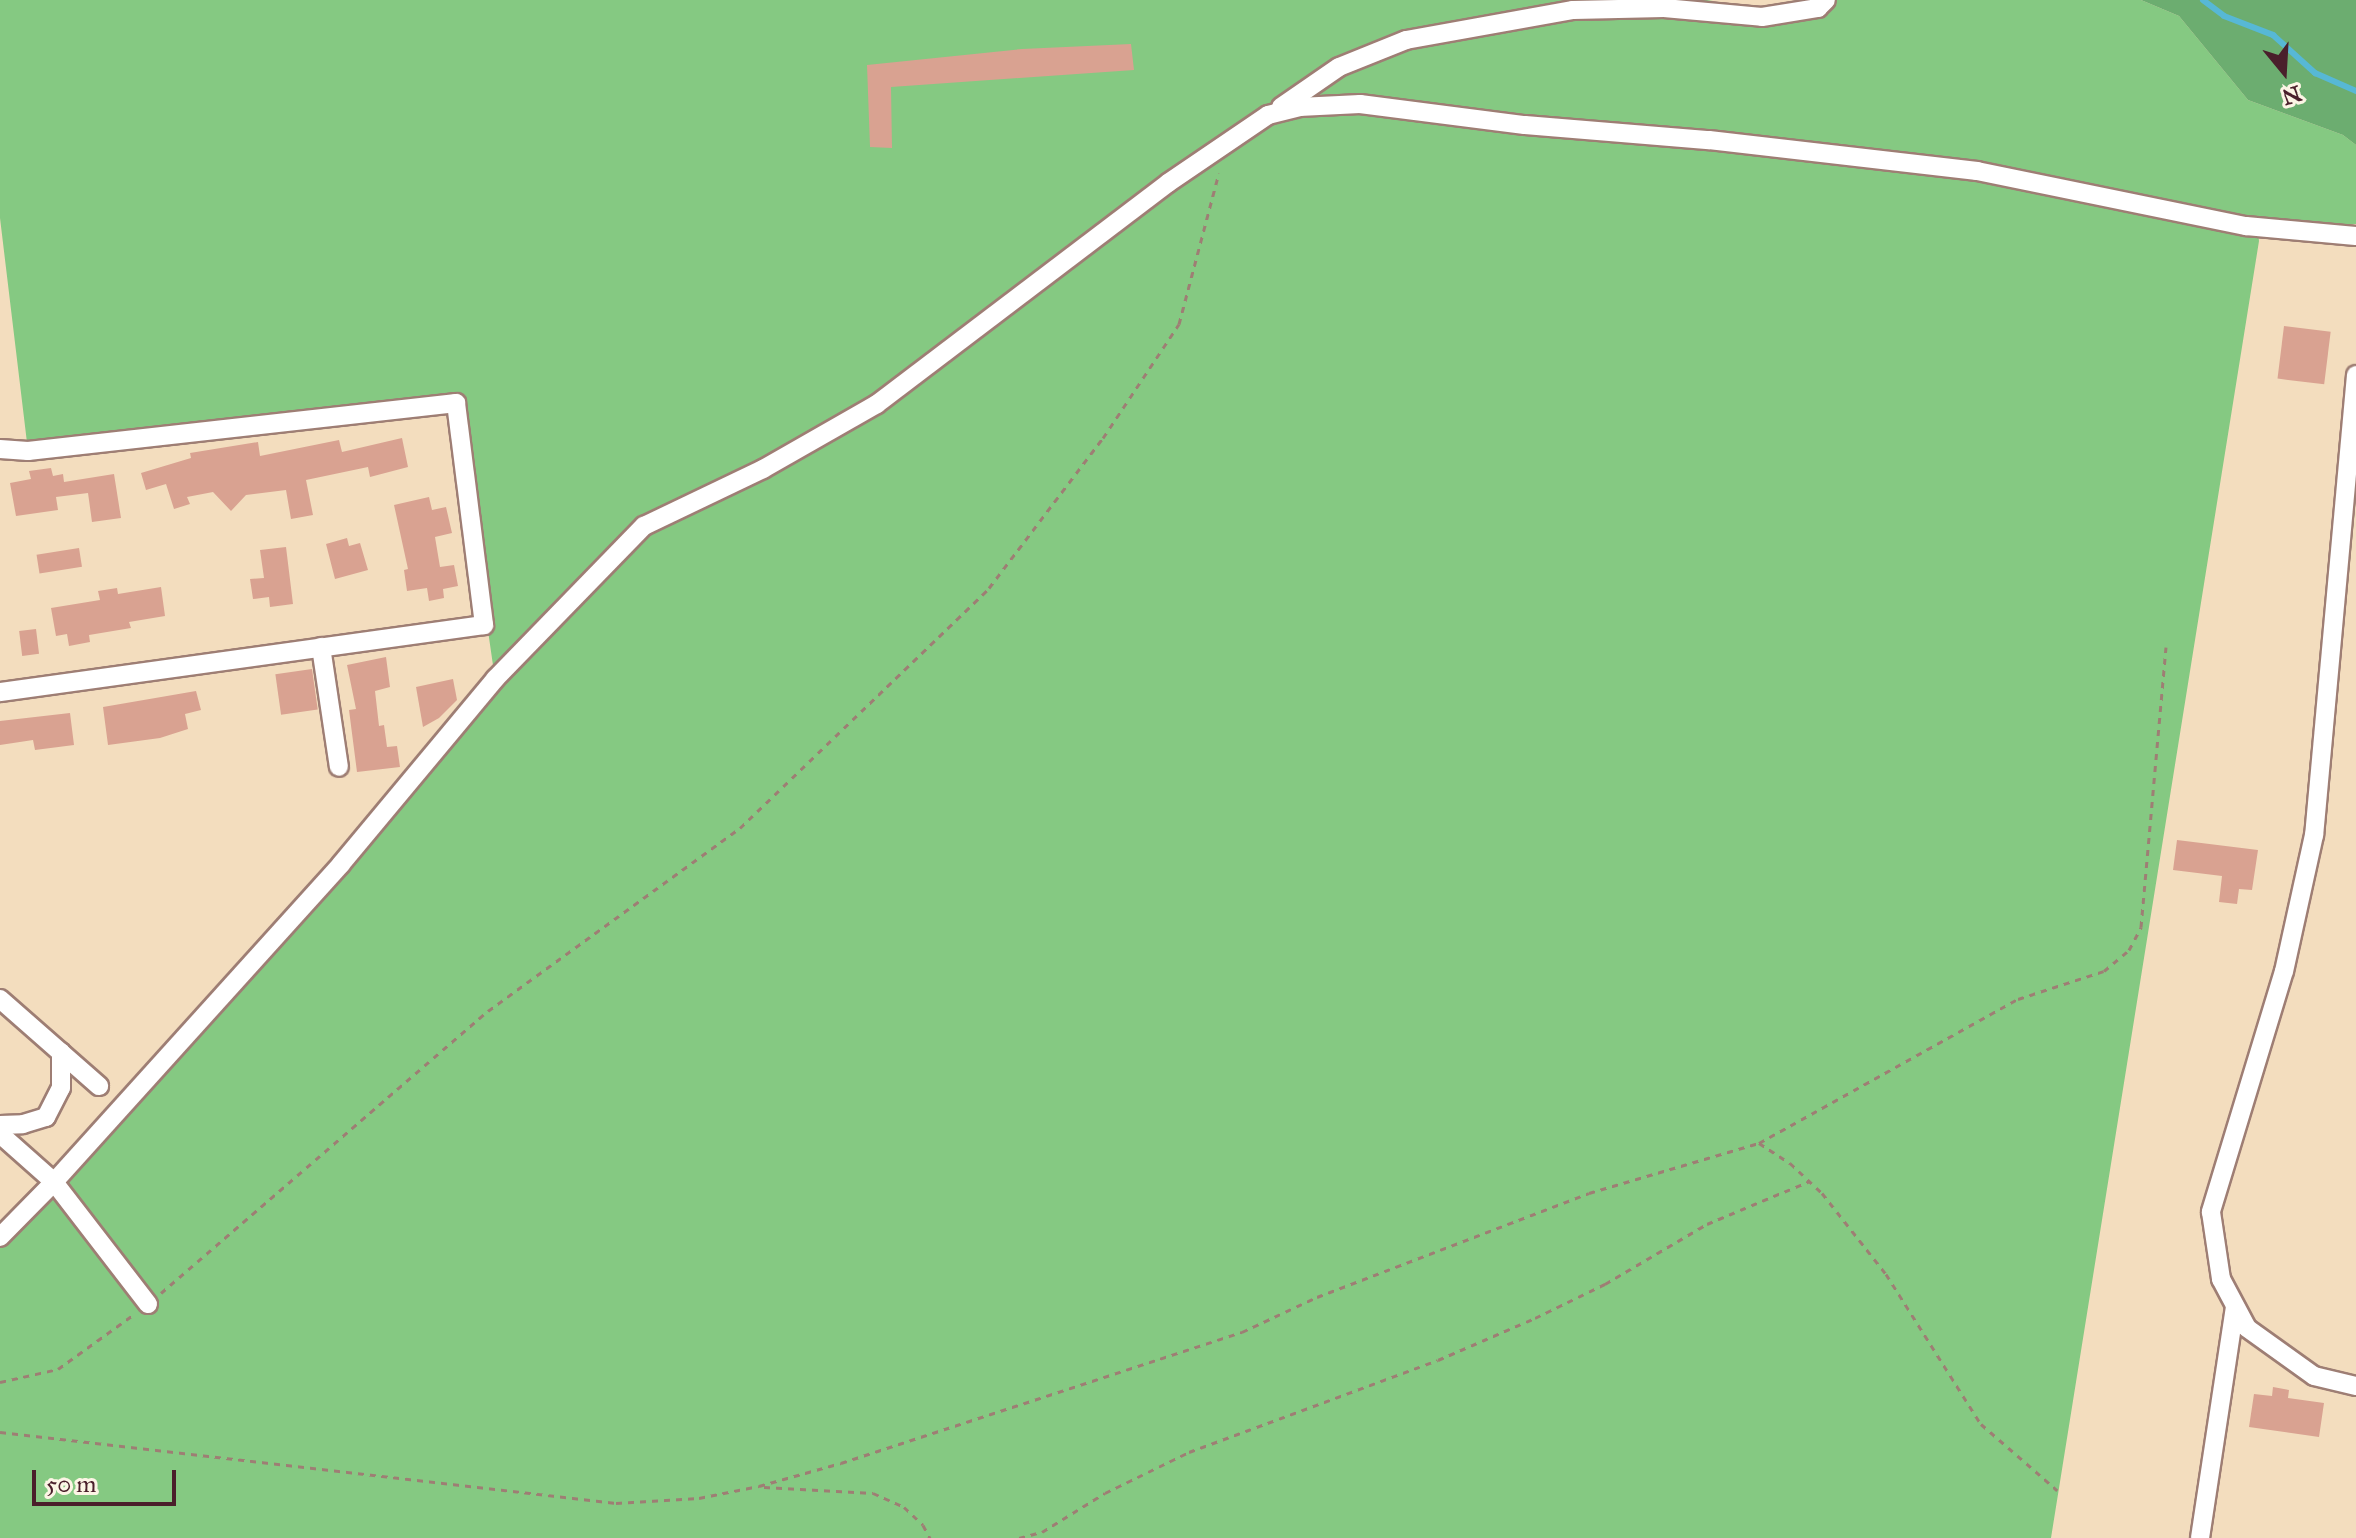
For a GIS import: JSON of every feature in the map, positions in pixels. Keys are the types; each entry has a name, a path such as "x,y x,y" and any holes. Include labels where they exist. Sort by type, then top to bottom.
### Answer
{"street":[{"path":"0,1237 54,1182 341,864 495,679 644,526 763,469 877,404 1168,183 1339,67 1406,40 1573,10 1664,8 1762,17 1818,8 1826,0"},
{"path":"1268,115 1299,107 1360,104 1525,125 1723,142 1977,171 2246,226 2356,236"},
{"path":"2356,375 2314,835 2284,971 2211,1212 2221,1279 2247,1328 2314,1376 2356,1386"},
{"path":"0,449 28,451 456,403 484,625 0,692"},
{"path":"321,647 339,767"},
{"path":"0,999 99,1086"},
{"path":"0,1125 23,1124 46,1117 61,1088 61,1052"},
{"path":"0,1134 54,1182 148,1304"},
{"path":"2200,1538 2235,1307"}],"path":[{"path":"0,1382 58,1369 148,1304 488,1011 740,828 989,588 1103,438 1179,324 1217,175 1228,163"},
{"path":"0,1432 616,1503 699,1498 759,1486 1242,1332 1317,1297 1589,1193 1759,1143 2004,1006 2104,971 2129,950 2141,927 2166,647"},
{"path":"1759,1143 1790,1163 1810,1181 1886,1274 1981,1424 2057,1490"},
{"path":"1019,1538 1042,1532 1105,1493 1189,1452 1438,1360 1535,1318 1605,1284 1707,1224 1810,1181"},
{"path":"759,1486 873,1493 904,1507 923,1525 930,1538"}],"green space":[{"path":"0,0 1713,0 1668,7 1750,21 1824,16 1835,0 2141,0 2179,16 2248,100 2343,135 2356,145 2356,224 2257,225 2259,241 2051,1538 0,1538 0,1237 495,679 455,403 28,451 0,218"},
{"path":"2141,0 2356,0 2356,145 2343,135 2248,100 2179,16"}],"building":[{"path":"1131,44 1134,70 891,87 892,148 870,147 867,65 1022,49"},
{"path":"2284,326 2331,332 2324,384 2278,379"},
{"path":"402,438 408,467 370,477 368,467 306,480 313,515 291,519 286,490 246,495 231,511 213,492 187,497 190,504 174,509 166,484 146,490 141,473 191,458 190,453 258,442 260,456 339,440 342,452"},
{"path":"51,468 53,476 63,474 64,482 114,474 121,518 92,522 88,493 56,497 58,510 16,516 10,483 31,479 29,471"},
{"path":"429,497 432,510 446,507 452,533 435,537 440,567 454,565 458,586 443,589 444,598 429,601 427,588 407,591 404,570 408,569 394,505"},
{"path":"347,538 349,546 360,543 368,570 335,579 326,544"},
{"path":"286,547 293,604 270,607 269,597 253,599 250,579 264,578 260,550"},
{"path":"79,548 82,567 40,573 37,555"},
{"path":"161,587 165,616 129,622 131,628 89,635 90,642 69,646 67,634 56,636 51,608 100,600 98,591 117,588 118,594"},
{"path":"36,629 39,654 22,656 19,631"},
{"path":"386,657 390,687 375,691 379,726 384,725 387,747 397,746 400,767 357,772 349,710 356,709 347,665"},
{"path":"312,669 318,710 281,715 275,674"},
{"path":"453,679 457,700 439,718 423,727 416,687"},
{"path":"196,691 201,710 185,714 188,729 160,738 108,745 103,707"},
{"path":"70,713 74,745 35,750 33,740 0,745 0,721"},
{"path":"2177,840 2258,850 2252,890 2239,889 2237,904 2219,902 2222,876 2173,870"},
{"path":"2273,1387 2289,1390 2288,1398 2324,1403 2319,1437 2249,1427 2254,1394 2272,1396"}],"waterway":[{"path":"2203,0 2224,16 2273,35 2315,73 2356,91"}]}
